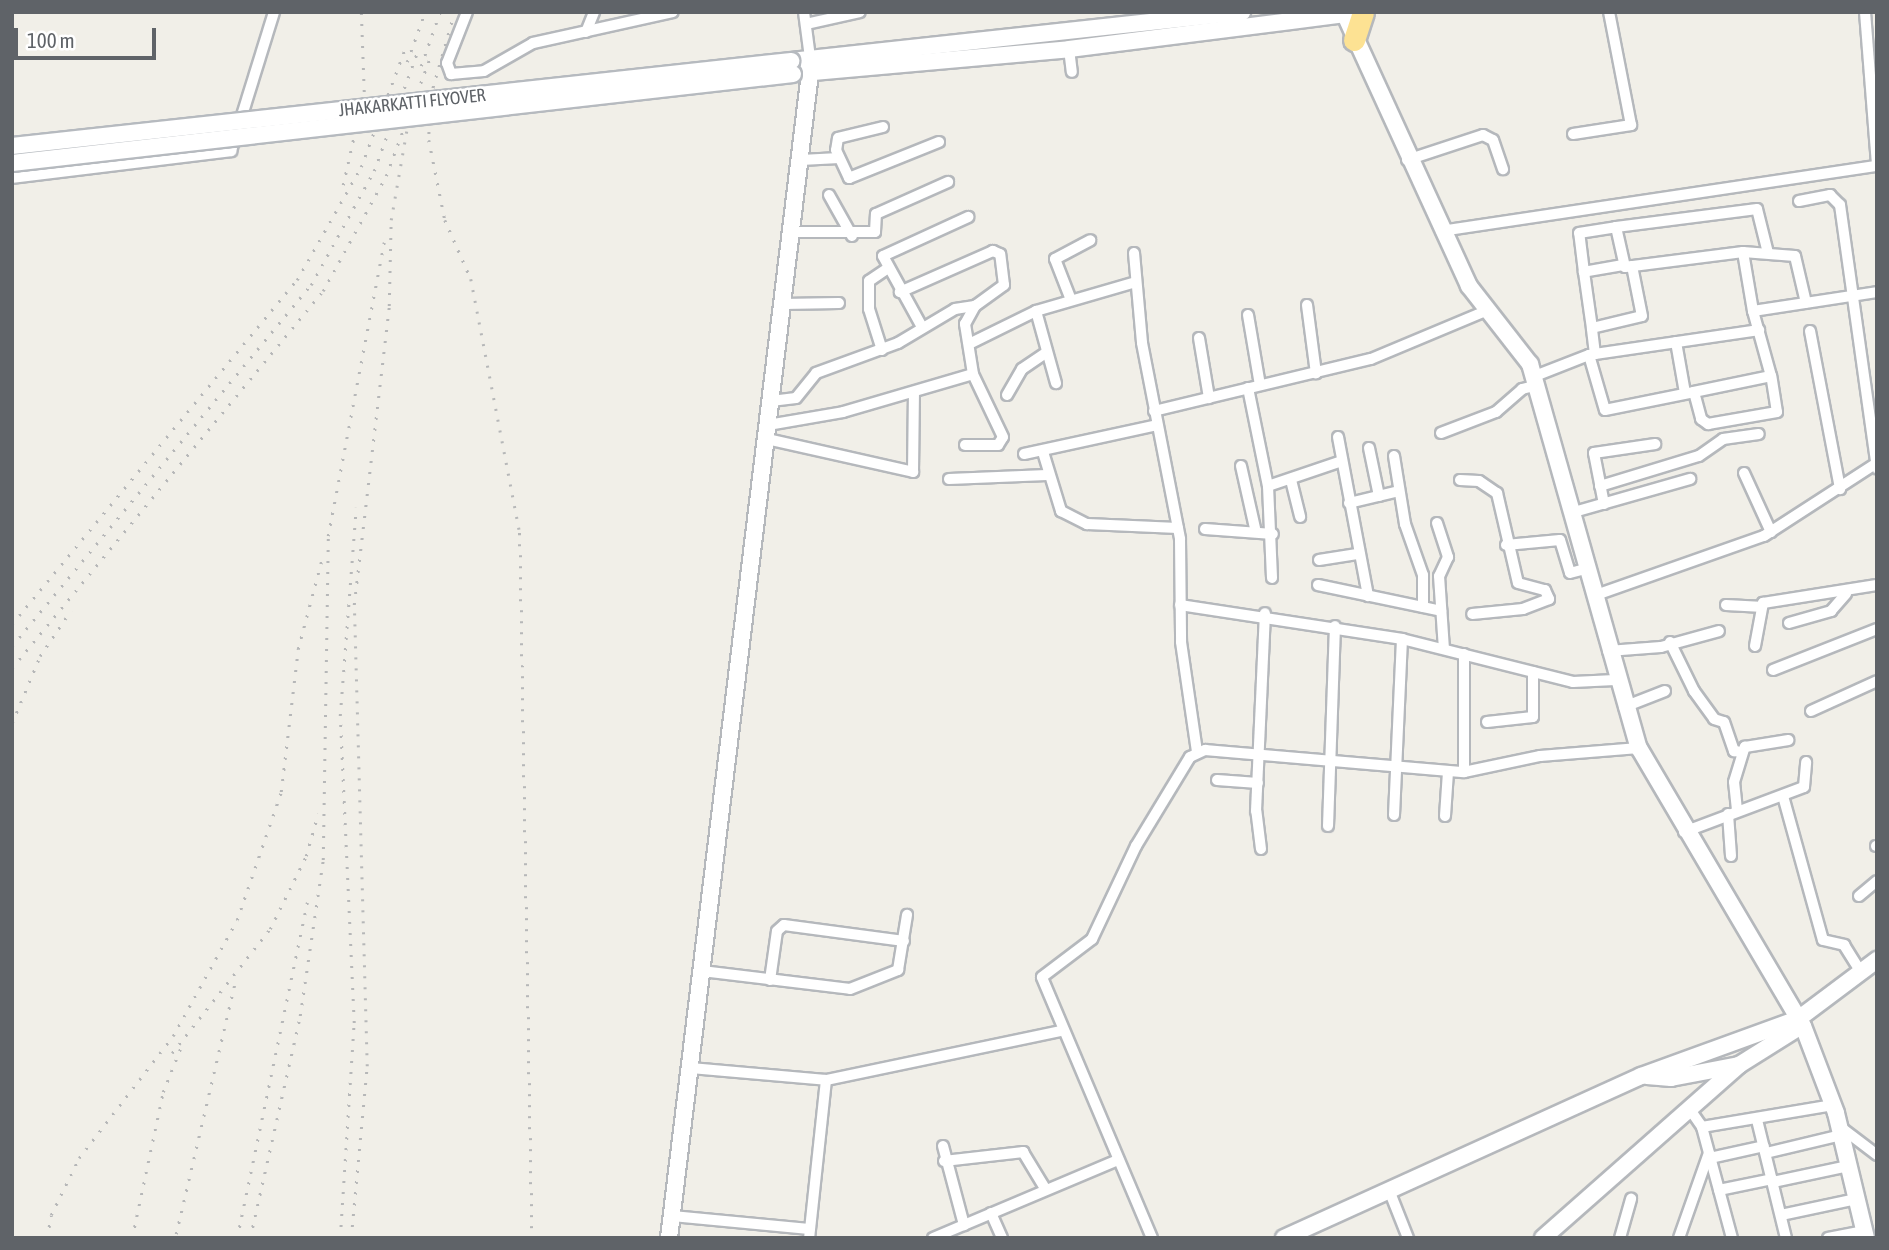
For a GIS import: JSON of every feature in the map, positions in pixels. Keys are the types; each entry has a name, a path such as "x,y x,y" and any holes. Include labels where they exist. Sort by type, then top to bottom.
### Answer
{"highway":[{"path":"1354,13 1354,40"}],"main road":[{"path":"810,66 1242,12"},
{"path":"810,66 1069,50 1134,26 1354,13"},
{"path":"1354,40 1441,231 1486,311 1536,380 1574,512 1615,680 1639,748 1684,832 1800,1023 1833,1105 1865,1234"},
{"path":"669,1238 801,160 810,66"},
{"name":"JHAKARKATTI FLYOVER","path":"12,163 810,66"},
{"name":"JHAKARKATTI FLYOVER","path":"12,146 792,68"},
{"path":"1284,1238 1641,1076 1713,1050 1769,1038 1800,1023 1869,971 1877,960"},
{"path":"1543,1238 1713,1092 1769,1038"},
{"path":"1713,1050 1719,1070"},
{"path":"1641,1076 1701,1073 1739,1065"},
{"path":"1701,1073 1713,1092"}],"street":[{"path":"12,178 231,151 274,12"},
{"path":"467,12 447,63 451,74 484,71 533,43 673,12"},
{"path":"586,32 594,12"},
{"path":"810,66 805,18 860,12"},
{"path":"1573,134 1622,129 1632,121 1609,12"},
{"path":"1441,231 1877,164 1869,17"},
{"path":"1069,50 1072,72"},
{"path":"883,127 838,138 839,158 849,178 939,142"},
{"path":"1407,160 1483,135 1493,140 1503,169"},
{"path":"801,160 839,158"},
{"path":"792,232 852,236 875,232 876,214 948,182"},
{"path":"829,195 852,236"},
{"path":"1595,595 1771,533 1876,465 1838,200 1829,195 1799,201"},
{"path":"1768,253 1757,208 1579,233 1592,328 1592,355 1605,410 1771,376"},
{"path":"922,327 887,269 883,256 968,217"},
{"path":"1592,328 1642,316 1616,227"},
{"path":"1071,300 1055,259 1090,240"},
{"path":"1584,272 1743,251 1797,257 1806,303"},
{"path":"1676,342 1689,392 1709,424 1777,412 1771,376 1753,311 1743,251"},
{"path":"771,401 796,398 816,373 882,350 922,327 975,306 1004,285 998,252 900,292"},
{"path":"1134,253 1154,411 1178,528 1180,605 1197,752 1136,846 1092,939 1044,971 1042,985 1152,1238"},
{"path":"882,350 869,281 887,269"},
{"path":"969,344 1036,311 1136,282"},
{"path":"1753,311 1877,292"},
{"path":"783,304 839,303"},
{"path":"1307,305 1316,373"},
{"path":"965,445 1002,441 998,415 973,374 965,328 975,306"},
{"path":"1036,311 1056,383"},
{"path":"1154,411 1371,359 1486,311"},
{"path":"1248,315 1260,385"},
{"path":"1441,433 1496,412 1522,388 1592,355 1759,330"},
{"path":"1810,331 1840,489"},
{"path":"1199,338 1209,398"},
{"path":"1007,395 1022,369 1047,352"},
{"path":"768,432 914,393 973,374"},
{"path":"1248,388 1268,486 1273,534 1272,578"},
{"path":"768,432 913,472 914,393"},
{"path":"1024,454 1157,425"},
{"path":"1600,486 1699,456 1723,439 1759,434"},
{"path":"1338,437 1356,554 1368,596"},
{"path":"1604,505 1595,452 1655,444"},
{"path":"1368,448 1379,496"},
{"path":"1043,452 1056,506 1078,521 1178,528"},
{"path":"1394,456 1399,491 1423,575 1423,607"},
{"path":"1268,486 1342,461"},
{"path":"1241,466 1255,528"},
{"path":"1744,473 1771,533"},
{"path":"949,479 1047,475"},
{"path":"1574,512 1690,479"},
{"path":"1291,480 1300,517"},
{"path":"1460,480 1479,481 1496,494 1506,545 1518,583 1545,590 1548,601 1472,614"},
{"path":"1349,503 1399,491"},
{"path":"1437,523 1448,557 1439,576 1444,649"},
{"path":"1205,529 1255,528 1273,534"},
{"path":"1506,545 1560,540 1570,573 1588,568"},
{"path":"1319,560 1356,554"},
{"path":"1726,605 1759,607 1846,594 1877,584"},
{"path":"1318,586 1441,611"},
{"path":"1789,622 1831,611 1846,594"},
{"path":"1180,605 1265,613 1335,626 1402,639 1586,683 1615,680"},
{"path":"1755,646 1759,607"},
{"path":"1261,849 1258,783 1265,613"},
{"path":"1328,826 1327,763 1335,626"},
{"path":"1773,670 1877,629"},
{"path":"1608,651 1720,631"},
{"path":"1394,815 1402,639"},
{"path":"1670,642 1694,691 1714,719 1724,722 1734,751 1742,752"},
{"path":"1464,654 1464,772"},
{"path":"1488,722 1532,717 1533,672"},
{"path":"1811,710 1877,681"},
{"path":"1624,706 1665,691"},
{"path":"1731,856 1734,786 1742,752 1754,742 1788,740"},
{"path":"1197,752 1397,770 1464,772 1540,756 1639,748"},
{"path":"1684,832 1732,812 1783,796 1808,783 1806,762"},
{"path":"1445,816 1448,772"},
{"path":"1217,780 1258,783"},
{"path":"1783,796 1823,940 1844,945 1869,971"},
{"path":"1859,896 1877,881"},
{"path":"702,971 850,989 898,971 908,915"},
{"path":"770,980 777,931 784,925 904,941"},
{"path":"690,1068 826,1080 1060,1031"},
{"path":"672,1216 809,1233 826,1080"},
{"path":"1702,1127 1758,1120 1833,1105"},
{"path":"1691,1111 1702,1127 1732,1238"},
{"path":"1758,1120 1786,1238"},
{"path":"1710,1155 1765,1150 1840,1130 1877,1155"},
{"path":"943,1146 944,1161 958,1181 964,1225"},
{"path":"944,1161 1023,1152 1046,1190"},
{"path":"1679,1238 1710,1155"},
{"path":"933,1238 1118,1160"},
{"path":"1719,1190 1849,1166"},
{"path":"1389,1191 1408,1238"},
{"path":"1620,1238 1631,1199"},
{"path":"1781,1215 1856,1199"},
{"path":"991,1213 1002,1238"},
{"path":"1828,1238 1865,1234"}],"railway":[{"path":"343,185 364,92 361,12"},
{"path":"407,62 425,12"},
{"path":"421,66 440,12"},
{"path":"455,12 430,99 429,140 445,220 471,279 520,533 532,1238"},
{"path":"12,624 297,280 361,167 405,49"},
{"path":"12,646 311,285 374,171 417,53"},
{"path":"12,668 323,291 386,176 430,58"},
{"path":"351,1238 367,1066 354,605 389,306 391,220 408,123"},
{"path":"250,1238 300,1016 323,860 328,536 384,242"},
{"path":"340,1238 354,1023 340,716 356,508"},
{"path":"47,1238 51,1215 79,1158 173,1036 237,920 281,792 298,649 322,559"},
{"path":"12,723 40,656 71,610"},
{"path":"172,1053 270,929 306,856 318,814"},
{"path":"237,1238 307,902"},
{"path":"176,1234 236,979"},
{"path":"132,1238 163,1092 181,1047"}]}
